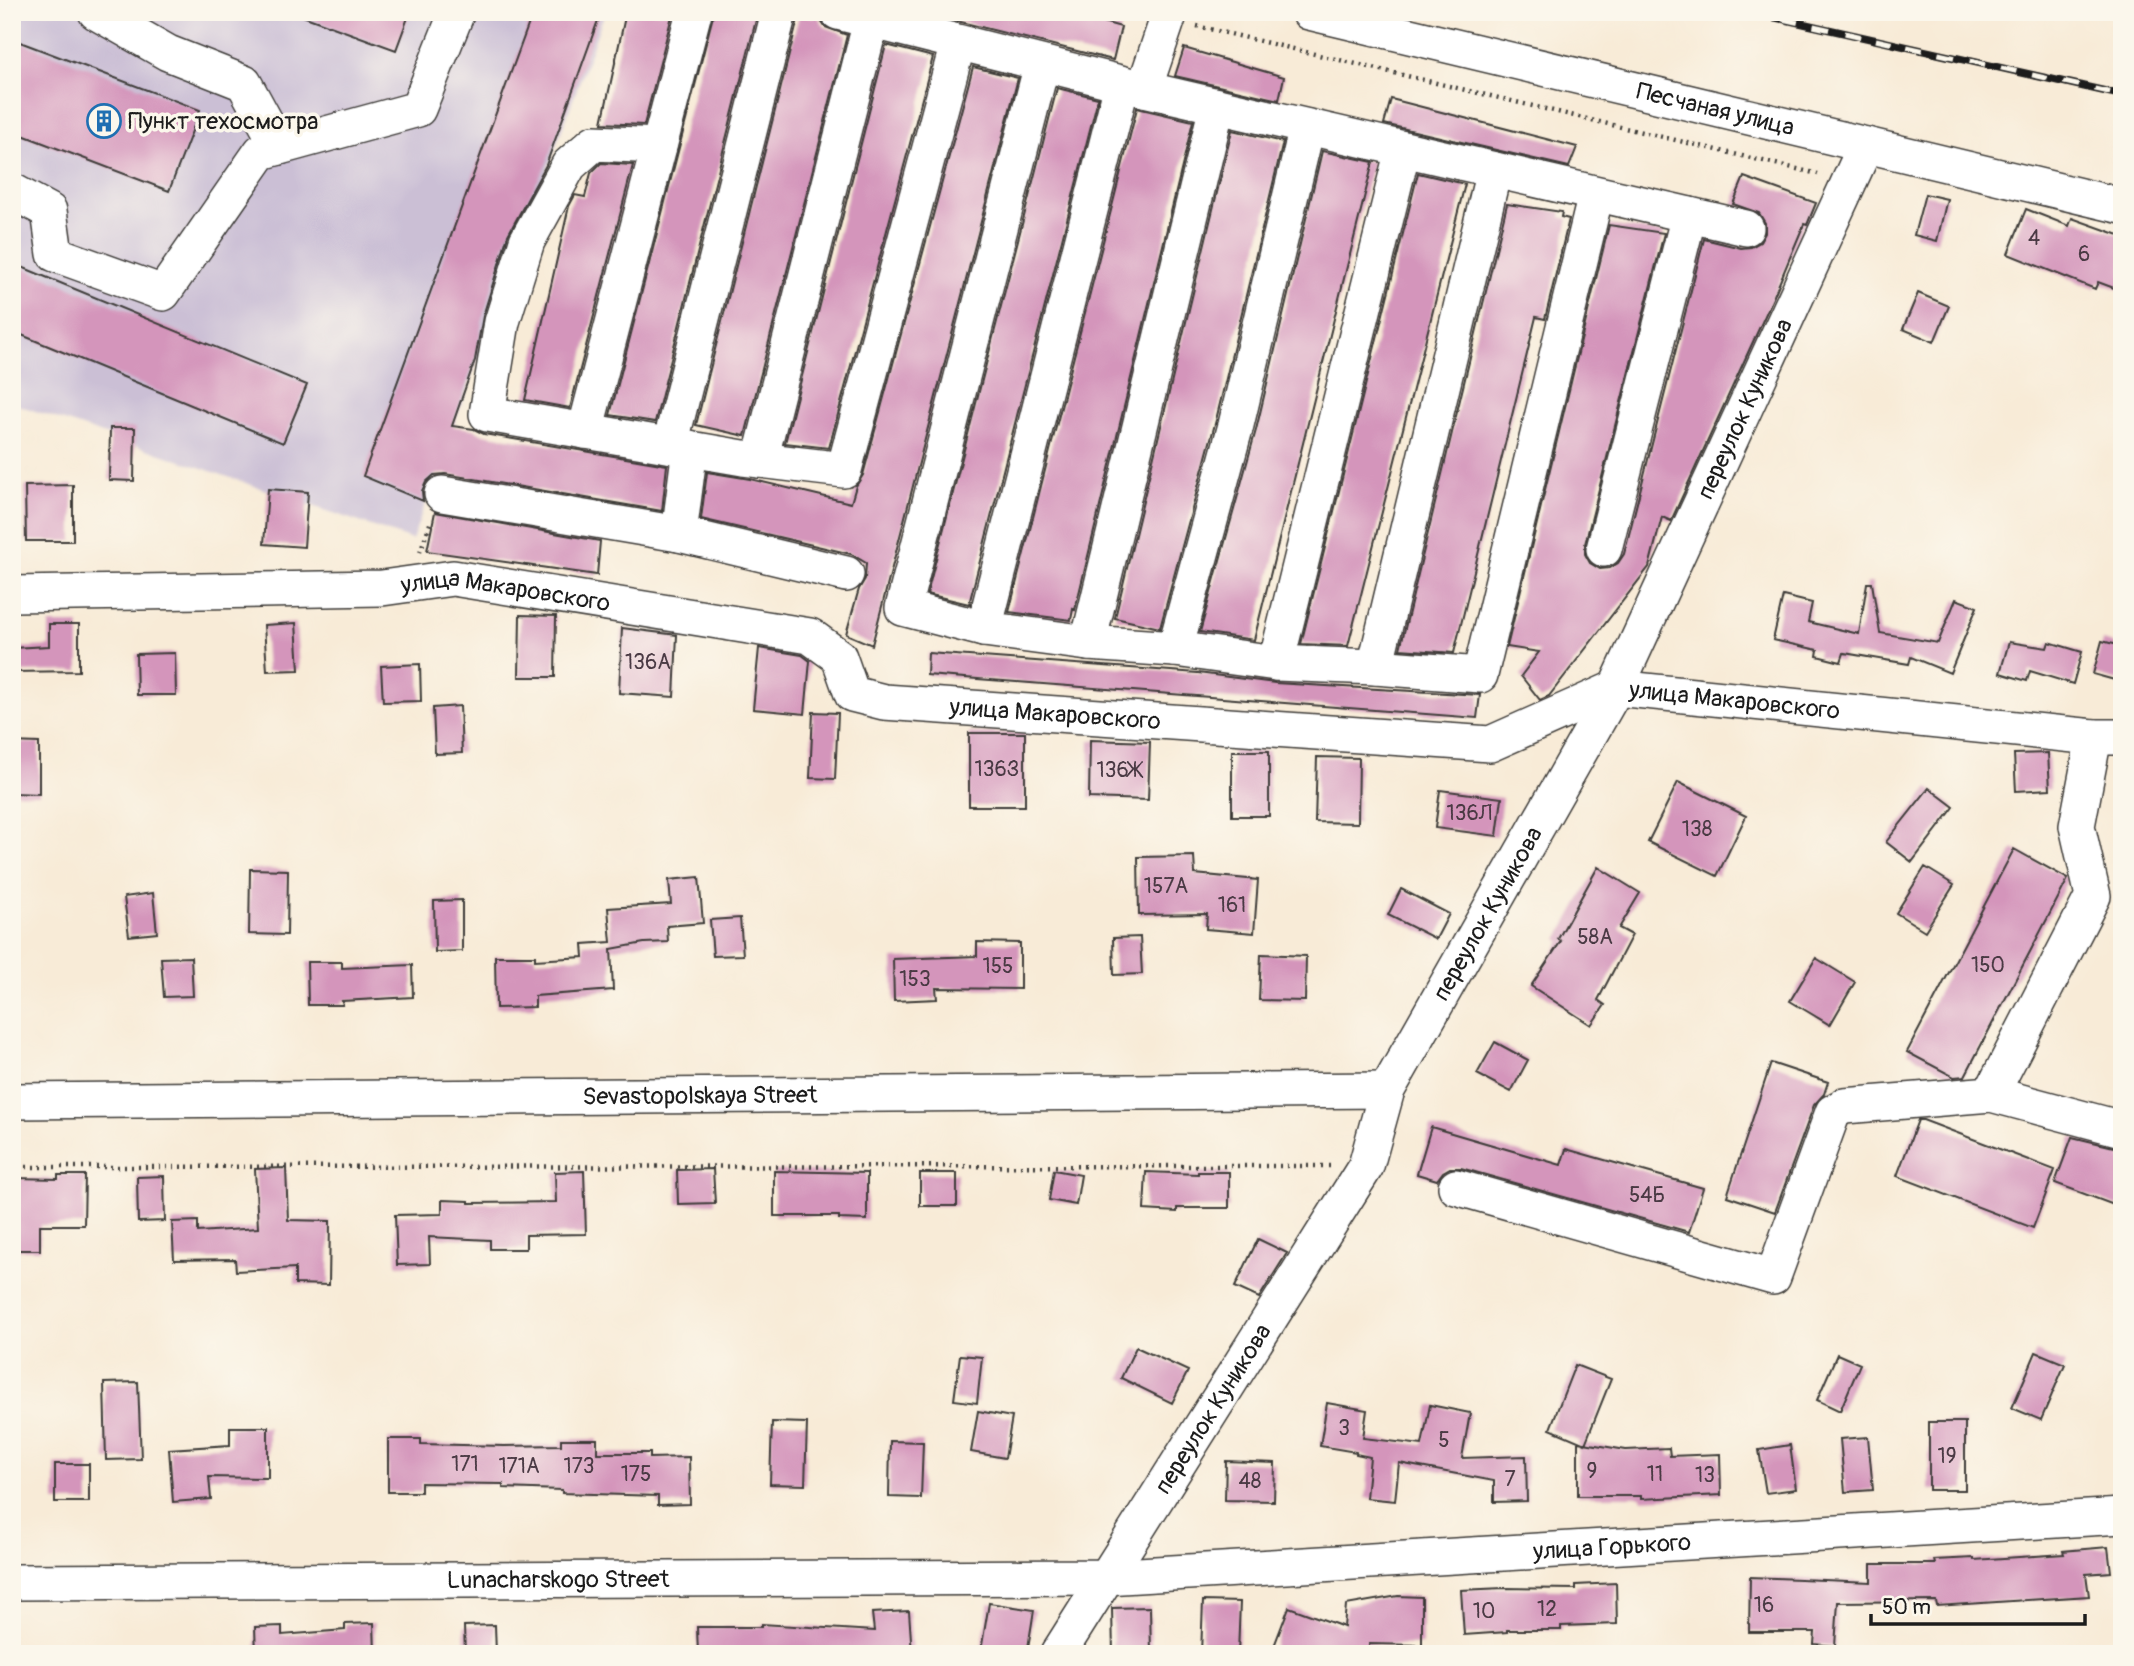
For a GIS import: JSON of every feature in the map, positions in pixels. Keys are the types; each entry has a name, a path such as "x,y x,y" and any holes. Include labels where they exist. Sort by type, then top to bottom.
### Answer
{"street":[{"path":"96,12 169,53 244,83 279,147"},
{"path":"12,191 49,211 55,254 163,293 261,152 418,109 457,12"},
{"path":"585,430 694,12"},
{"path":"679,534 680,447 779,12"},
{"name":"Песчаная улица","path":"1309,12 2122,206"},
{"path":"760,460 855,16 1133,87 1746,228"},
{"path":"984,629 1133,87 1169,16"},
{"path":"659,146 594,143 569,164 527,241 502,322 487,414 760,460 844,470 958,43"},
{"path":"1042,64 903,608 984,629 1088,643 1175,649 1276,663 1480,675 1596,194"},
{"path":"1088,643 1217,106"},
{"path":"1175,649 1236,425 1307,127"},
{"name":"переулок Куникова","path":"1058,1654 1366,1166 1388,1090 1616,688 1866,145"},
{"path":"1276,663 1403,149"},
{"path":"1375,667 1494,170"},
{"path":"1604,549 1689,215"},
{"path":"442,494 679,534 846,574"},
{"name":"улица Макаровского","path":"12,593 369,588 453,578 810,636 839,657 852,694 884,702 1490,744 1616,688 2108,737"},
{"path":"1990,1094 2093,896 2077,826 2108,737"},
{"name":"Sevastopolskaya Street","path":"12,1101 1388,1090"},
{"path":"1456,1187 1773,1278 1833,1112 1844,1106 1990,1094 2122,1129"},
{"name":"улица Горького","path":"1105,1577 2122,1516"},
{"name":"Lunacharskogo Street","path":"12,1582 1105,1577"}],"path":[{"path":"1169,16 1849,181"},
{"path":"407,584 442,494"},
{"path":"12,1167 1366,1166"}],"shaded area":[{"path":"12,12 605,12 412,540 12,403"}],"building":[{"path":"300,12 410,12 396,50 300,15"},
{"path":"533,12 601,12 546,165 508,235 483,316 475,360 452,426 474,429 484,434 667,465 662,511 445,474 434,475 426,482 422,491 423,501 363,476"},
{"path":"626,12 673,12 644,125 602,123"},
{"path":"714,12 758,12 655,422 610,415"},
{"path":"814,12 818,12 825,27 847,35 745,436 696,425 799,15 814,18"},
{"path":"921,12 1067,12 1121,27 1113,60"},
{"name":"Пункт техосмотра","path":"12,39 200,110 169,191 12,131"},
{"path":"886,45 933,57 829,448 785,443"},
{"path":"1184,48 1284,77 1279,100 1175,76"},
{"path":"973,67 1018,78 872,645 846,634 859,589 865,579 866,563 851,554 701,519 707,472 750,479 851,503 856,486 863,475"},
{"path":"1057,88 1098,98 969,604 927,594"},
{"path":"1391,99 1577,147 1569,167 1384,124"},
{"path":"1137,108 1193,121 1075,610 1073,609 1071,620 1009,612"},
{"path":"1232,130 1283,142 1216,420 1160,628 1115,618"},
{"path":"1322,151 1373,162 1254,640 1200,632 1256,430"},
{"path":"601,163 633,165 570,408 525,400 569,206 575,195 585,197 591,173"},
{"path":"1418,173 1465,184 1348,646 1301,644"},
{"path":"1744,177 1816,203 1807,225 1804,224 1671,521 1662,517 1649,567 1549,696 1540,700 1521,676 1539,652 1507,647 1609,225 1664,233 1585,544 1585,554 1590,563 1600,569 1610,568 1618,563 1624,554 1704,239 1741,248 1760,242 1765,233 1765,223 1759,213 1733,204"},
{"path":"1925,194 1947,199 1937,241 1914,235"},
{"path":"1507,204 1562,212 1561,217 1569,219 1545,319 1536,317 1454,653 1400,649"},
{"path":"2026,209 2069,226 2072,218 2122,236 2122,291 2098,282 2095,289 2008,254"},
{"path":"12,263 307,385 283,443 12,331"},
{"path":"1918,293 1949,306 1934,342 1903,329"},
{"path":"110,428 135,428 134,481 109,480"},
{"path":"73,485 73,541 26,541 25,486"},
{"path":"268,489 308,492 304,547 264,544"},
{"path":"435,512 600,541 597,575 427,551"},
{"path":"1867,583 1872,583 1880,633 1938,643 1956,599 1977,607 1950,673 1911,657 1909,664 1844,653 1841,662 1817,656 1818,650 1773,640 1783,596 1812,603 1808,622 1859,634"},
{"path":"520,615 556,616 555,677 519,677"},
{"path":"296,623 299,670 267,671 264,625"},
{"path":"49,624 79,624 79,671 12,672 12,648 49,646"},
{"path":"622,628 677,635 674,697 619,693"},
{"path":"2102,641 2122,646 2122,668 2118,681 2093,674"},
{"path":"2009,642 2047,648 2049,642 2082,652 2073,684 2030,671 2027,681 2000,673"},
{"path":"759,648 802,655 810,661 805,714 753,709"},
{"path":"175,653 176,695 137,695 136,654"},
{"path":"928,653 1198,673 1275,683 1480,695 1477,718 927,675"},
{"path":"420,664 421,701 383,702 381,666"},
{"path":"460,706 462,753 435,754 433,708"},
{"path":"813,712 838,713 835,779 810,778"},
{"path":"969,733 1025,733 1025,806 969,806"},
{"path":"1090,740 1150,742 1148,800 1089,798"},
{"path":"12,742 39,743 39,794 12,793"},
{"path":"1232,751 1269,751 1269,816 1232,816"},
{"path":"2048,753 2050,789 2016,791 2014,754"},
{"path":"1317,757 1359,758 1358,823 1315,822"},
{"path":"1678,782 1746,816 1717,876 1648,842"},
{"path":"1929,788 1954,807 1912,862 1886,842"},
{"path":"1440,790 1502,798 1497,836 1435,828"},
{"path":"2014,849 2068,879 1965,1076 1954,1077 1907,1052"},
{"path":"1194,856 1195,874 1258,880 1254,933 1206,929 1207,914 1139,915 1138,857"},
{"path":"1598,867 1640,893 1619,928 1632,935 1598,1000 1605,1005 1591,1025 1531,986 1561,941 1558,939"},
{"path":"1925,867 1954,885 1925,931 1896,913"},
{"path":"250,869 288,870 287,935 249,934"},
{"path":"699,877 703,923 667,926 668,942 611,949 613,990 535,996 535,1007 496,1008 495,956 535,956 535,960 584,957 583,944 611,942 608,908 671,904 669,880"},
{"path":"1401,889 1449,914 1436,939 1388,915"},
{"path":"153,893 157,933 129,936 124,897"},
{"path":"462,900 462,951 435,952 434,901"},
{"path":"740,918 743,955 713,956 710,920"},
{"path":"1140,937 1142,974 1114,975 1113,938"},
{"path":"977,942 1020,943 1020,989 936,988 937,999 894,1001 893,959 977,956"},
{"path":"1261,954 1306,956 1305,1001 1259,1000"},
{"path":"191,957 193,996 164,997 161,958"},
{"path":"1816,958 1855,982 1830,1025 1790,1001"},
{"path":"307,962 342,962 342,968 412,965 413,997 342,1001 343,1005 308,1005"},
{"path":"1495,1042 1528,1060 1511,1092 1477,1074"},
{"path":"1771,1063 1828,1082 1824,1094 1814,1105 1775,1212 1727,1196"},
{"path":"1918,1120 2055,1170 2033,1228 1897,1176"},
{"path":"1431,1127 1561,1165 1566,1149 1703,1188 1689,1232 1461,1168 1450,1168 1437,1180 1417,1174"},
{"path":"2072,1137 2122,1149 2122,1208 2055,1183"},
{"path":"286,1168 288,1220 330,1221 329,1285 295,1284 295,1268 236,1271 235,1259 174,1260 172,1222 198,1221 198,1232 258,1228 255,1169"},
{"path":"713,1169 715,1203 678,1204 677,1170"},
{"path":"1054,1170 1081,1175 1076,1205 1049,1200"},
{"path":"584,1171 586,1234 526,1235 526,1249 490,1249 490,1240 429,1237 430,1264 397,1265 395,1215 442,1214 442,1200 469,1203 556,1202 555,1172"},
{"path":"774,1171 867,1173 867,1220 839,1219 839,1216 774,1216"},
{"path":"1146,1172 1229,1172 1229,1208 1177,1208 1177,1212 1144,1210"},
{"path":"920,1173 957,1173 957,1206 920,1206"},
{"path":"58,1175 85,1175 84,1225 40,1225 40,1250 13,1250 14,1178 58,1179"},
{"path":"164,1176 165,1221 138,1222 137,1177"},
{"path":"1258,1239 1287,1253 1259,1298 1235,1287"},
{"path":"1136,1347 1188,1371 1172,1403 1121,1378"},
{"path":"2036,1352 2065,1364 2041,1420 2012,1408"},
{"path":"1837,1354 1860,1364 1840,1411 1817,1400"},
{"path":"960,1355 982,1357 977,1403 954,1400"},
{"path":"1575,1365 1611,1379 1585,1444 1550,1429"},
{"path":"138,1382 141,1459 106,1460 104,1383"},
{"path":"1327,1403 1367,1410 1363,1438 1422,1445 1430,1405 1470,1413 1462,1458 1526,1456 1527,1501 1494,1502 1494,1481 1399,1463 1395,1501 1366,1498 1370,1457 1320,1446"},
{"path":"978,1411 1012,1417 1005,1458 971,1452"},
{"path":"772,1422 807,1423 805,1485 770,1484"},
{"path":"1929,1422 1965,1422 1965,1490 1929,1490"},
{"path":"230,1427 268,1427 268,1478 209,1477 211,1499 173,1502 169,1449 230,1445"},
{"path":"1868,1437 1873,1490 1845,1492 1840,1439"},
{"path":"388,1439 421,1439 421,1444 504,1446 561,1445 561,1439 597,1439 597,1453 650,1453 650,1458 689,1457 690,1504 658,1505 658,1496 562,1493 562,1490 503,1488 503,1484 421,1483 421,1492 388,1492"},
{"path":"890,1441 923,1442 921,1498 889,1497"},
{"path":"1578,1442 1626,1450 1669,1448 1670,1456 1720,1454 1721,1495 1641,1499 1641,1496 1578,1496"},
{"path":"1790,1445 1796,1489 1766,1493 1759,1450"},
{"path":"1226,1461 1275,1463 1274,1501 1225,1500"},
{"path":"55,1464 89,1464 89,1502 55,1502"},
{"path":"2108,1547 2111,1572 2086,1574 2089,1596 1937,1606 1936,1601 1838,1602 1835,1646 1814,1644 1815,1632 1749,1632 1750,1577 1871,1582 1871,1564 1935,1564 1934,1560 2064,1554 2063,1551"},
{"path":"1616,1583 1617,1624 1464,1635 1461,1590 1576,1589 1576,1585"},
{"path":"1398,1596 1422,1597 1422,1645 1369,1644 1369,1654 1271,1654 1289,1607 1344,1627 1346,1605"},
{"path":"1203,1601 1240,1602 1238,1654 1201,1654"},
{"path":"989,1603 1034,1610 1027,1654 981,1651"},
{"path":"1150,1607 1151,1654 1113,1654 1112,1608"},
{"path":"909,1611 912,1654 698,1654 697,1627 762,1627 762,1624 874,1631 872,1613"},
{"path":"374,1623 375,1654 256,1654 255,1627 282,1626 282,1635 345,1630 345,1624"},
{"path":"495,1625 496,1654 465,1654 464,1626"}],"railway":[{"path":"1751,12 2122,95"}],"place":[{"name":"Пункт техосмотра","path":"104,121"}]}
